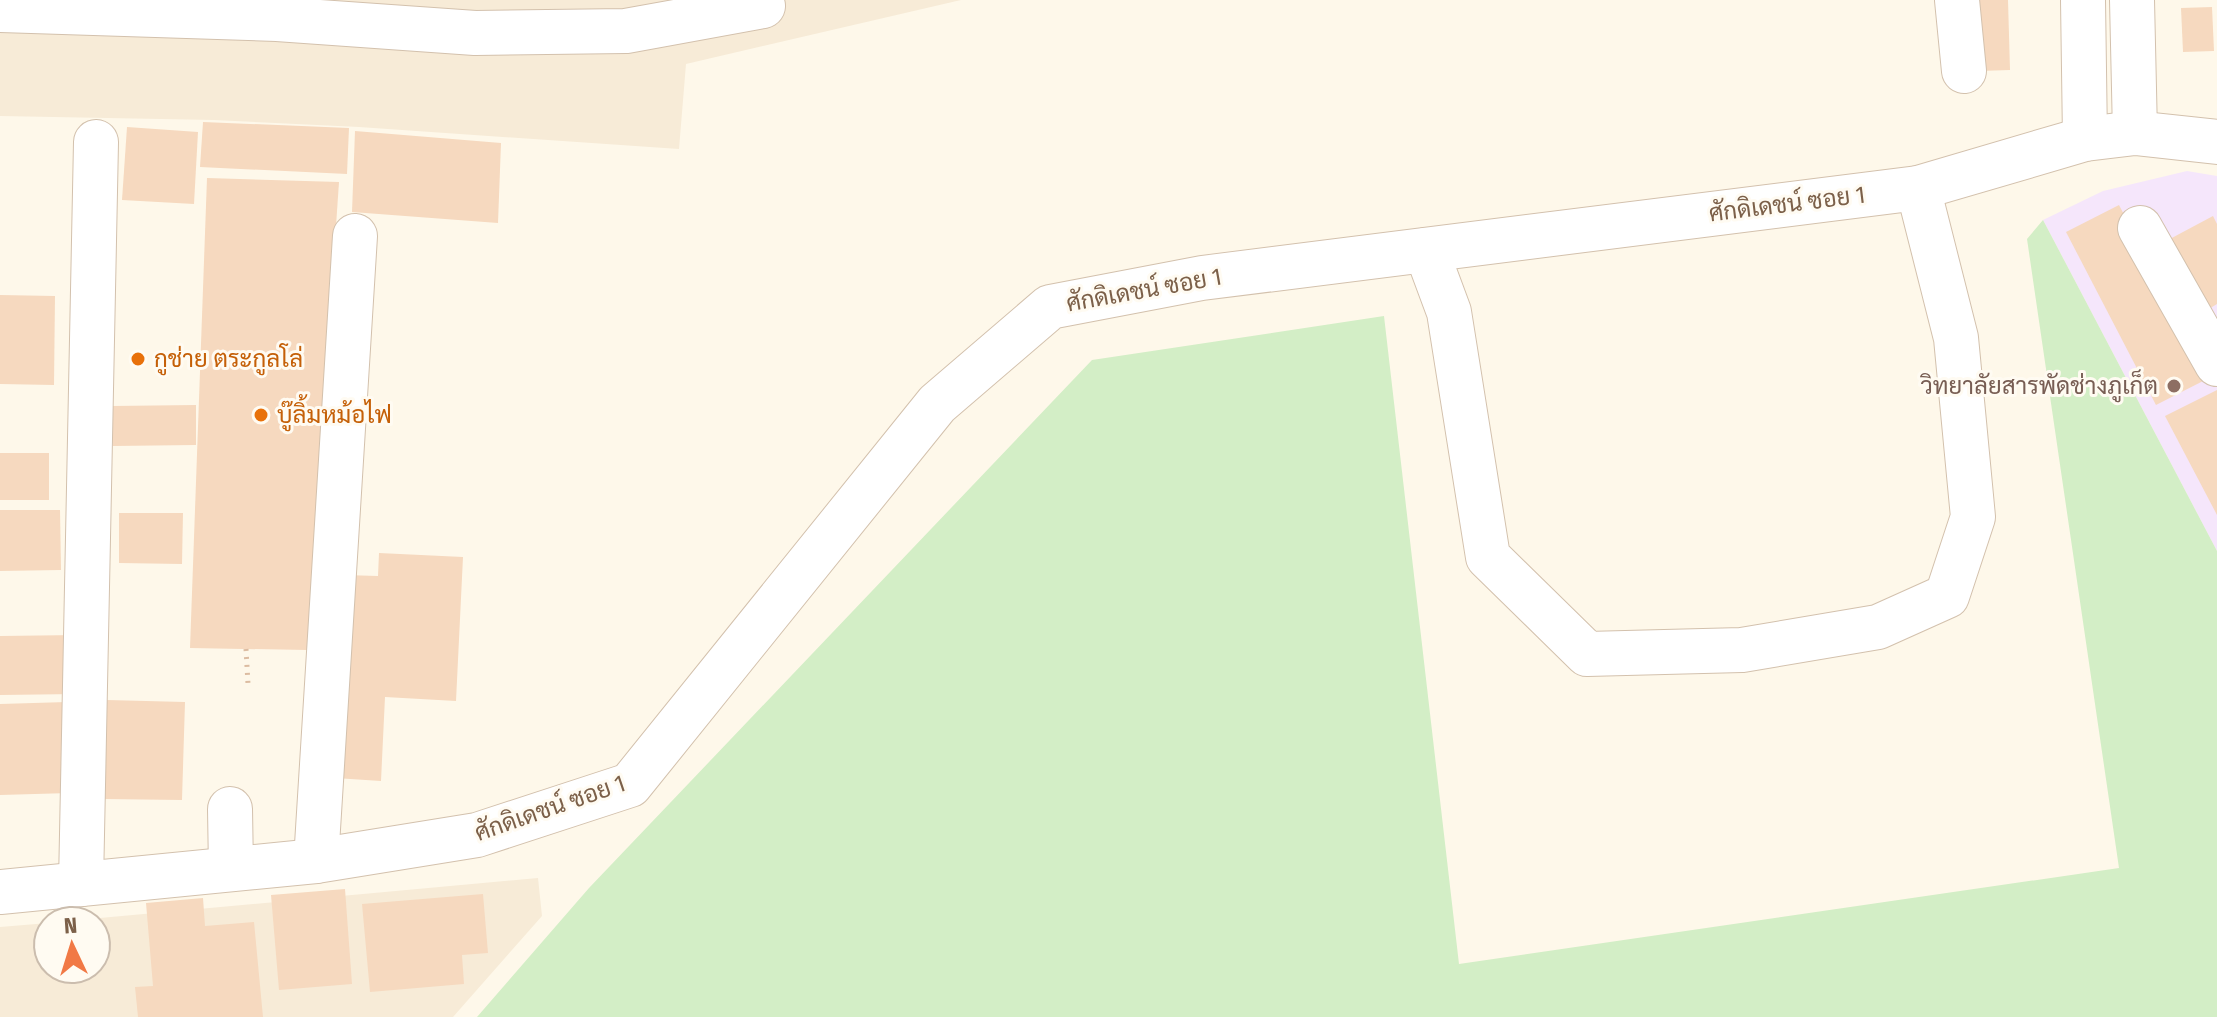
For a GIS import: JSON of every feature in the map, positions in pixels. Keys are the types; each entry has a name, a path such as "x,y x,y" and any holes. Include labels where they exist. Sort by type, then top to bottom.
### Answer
{"street":[{"path":"1957,0 1964,71"},
{"path":"2083,0 2085,139"},
{"path":"2132,0 2135,133"},
{"path":"0,10 211,8 277,19 475,33 626,31 688,9 763,6"},
{"name":"ศักดิเดชน์ ซอย 1","path":"0,892 316,861 477,835 630,785 937,404 1050,307 1202,278 1918,188 2085,139 2135,133 2217,142"},
{"path":"81,884 96,142"},
{"path":"1426,250 1449,312 1488,557 1587,654 1742,650 1878,627 1947,596 1973,517 1956,338 1918,188"},
{"path":"2140,228 2217,364"},
{"path":"316,861 355,236"},
{"path":"230,809 231,869"}],"path":[{"path":"246,649 248,684"}],"shaded area":[{"path":"0,0 961,0 686,64 679,149 359,127 214,120 0,116"},
{"name":"วิทยาลัยสารพัดช่างภูเก็ต","path":"2187,171 2217,176 2217,551 2043,220 2103,191"},
{"path":"538,878 542,916 453,1017 0,1017 0,927 32,924 32,985 112,985 112,917"}],"green space":[{"path":"2043,220 2217,551 2217,1017 477,1017 589,888 1092,360 1384,316 1459,964 2119,868 2027,239"}],"building":[{"path":"1977,0 2008,0 2010,70 1979,71"},
{"path":"2212,7 2214,51 2183,52 2181,8"},
{"path":"203,122 349,128 347,174 200,167"},
{"path":"127,127 198,132 194,204 122,200"},
{"path":"355,131 501,143 498,223 352,212"},
{"name":"บู๊ลิ้มหม้อไฟ","path":"207,178 339,182 307,650 190,648"},
{"path":"2119,205 2209,378 2156,405 2066,232"},
{"path":"2213,216 2217,224 2217,304 2207,310 2168,240"},
{"path":"0,295 55,296 54,385 0,384"},
{"path":"2217,390 2217,515 2165,416"},
{"path":"196,405 196,445 113,446 112,406"},
{"path":"0,453 49,453 49,500 0,500"},
{"path":"0,510 60,510 61,570 0,571"},
{"path":"119,513 183,513 182,564 119,563"},
{"path":"379,553 463,557 456,701 385,697 381,781 335,778 344,575 378,576"},
{"path":"78,635 78,694 0,695 0,636"},
{"path":"107,700 185,702 182,800 103,799"},
{"path":"67,702 70,793 0,795 0,704"},
{"path":"345,889 352,984 279,990 271,895"},
{"path":"483,894 488,953 462,955 464,984 370,992 362,904"},
{"path":"203,898 205,926 254,922 263,1017 138,1017 135,987 153,986 146,903"}],"place":[{"name":"กูช่าย ตระกูลโล่","path":"138,359"},
{"name":"วิทยาลัยสารพัดช่างภูเก็ต","path":"2174,386"},
{"name":"บู๊ลิ้มหม้อไฟ","path":"261,415"}]}
